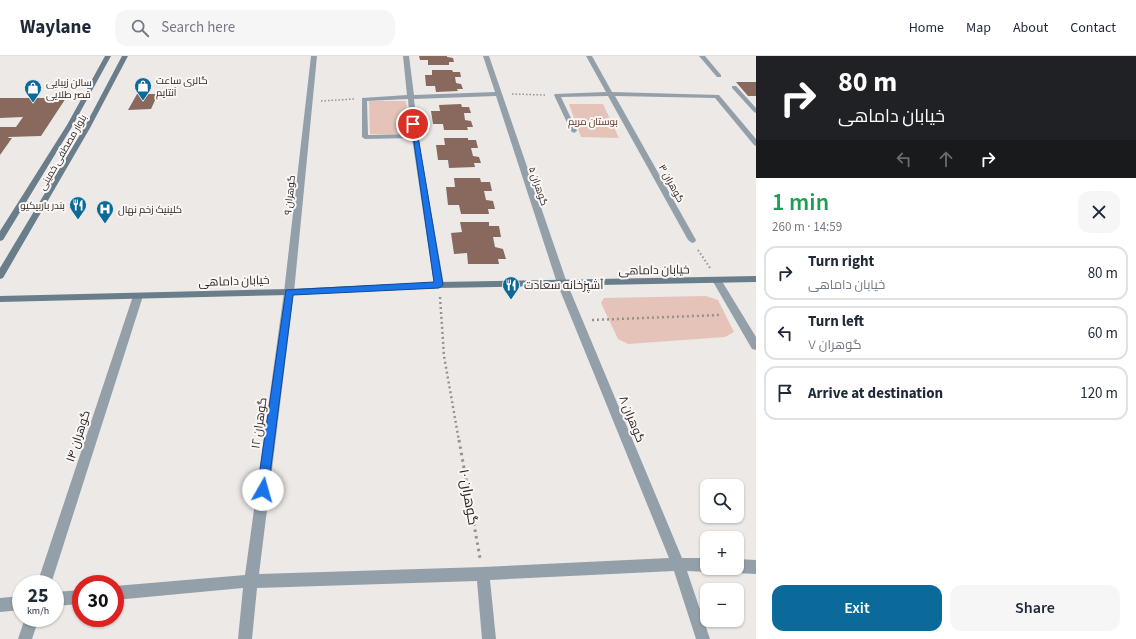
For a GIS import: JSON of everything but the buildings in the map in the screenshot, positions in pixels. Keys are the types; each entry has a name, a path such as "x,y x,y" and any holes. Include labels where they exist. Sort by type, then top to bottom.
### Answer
{"main road":[{"name":"بلوار مصطفی خمینی","path":"0,238 70,125 108,56"},
{"name":"بلوار مصطفی خمینی","path":"0,276 88,128 125,56"},
{"name":"خیابان داماهی","path":"0,299 289,292 439,285 756,279"}],"street":[{"name":"گوهران ۹","path":"289,292 314,56"},
{"path":"406,56 415,136 439,285"},
{"name":"گوهران ۵","path":"486,56 562,283"},
{"name":"گوهران ۳","path":"589,56 692,240"},
{"path":"702,56 719,76"},
{"path":"415,136 365,137 364,99 498,94"},
{"path":"574,131 557,95 610,94 717,96 756,144"},
{"path":"717,280 756,346"},
{"name":"گوهران ۸","path":"562,283 678,564 703,639"},
{"name":"گوهران ۱۲","path":"245,639 251,581 289,292"},
{"name":"گوهران ۱۴","path":"47,575 138,296"},
{"path":"124,593 251,581 483,574 678,564 700,565"},
{"path":"744,566 756,567"},
{"path":"483,574 489,639"},
{"path":"0,605 12,604"},
{"path":"25,639 29,627"}],"lane":[{"path":"734,87 756,111"}],"path":[{"path":"498,94 557,95"},
{"path":"309,101 364,99"},
{"path":"692,240 717,280"},
{"name":"گوهران ۱۰","path":"439,285 444,356 483,574"},
{"path":"577,321 737,314"}],"green space":[{"path":"369,101 406,101 409,134 370,134"},
{"name":"بوستان مریم","path":"569,104 603,104 619,138 581,137"},
{"path":"706,296 718,300 734,332 725,337 628,344 618,339 601,303 604,298"}],"place":[{"name":"گالری ساعت آنتایم","path":"143,101"},
{"name":"سالن زیبایی قصر طلایی","path":"33,103"},
{"name":"بندر باربیکیو","path":"78,220"},
{"name":"کلینیک زخم نهال","path":"105,224"},
{"name":"آشپزخانه سعادت","path":"511,300"}],"route":[{"path":"263,490 289,292 439,285 413,124"}]}
